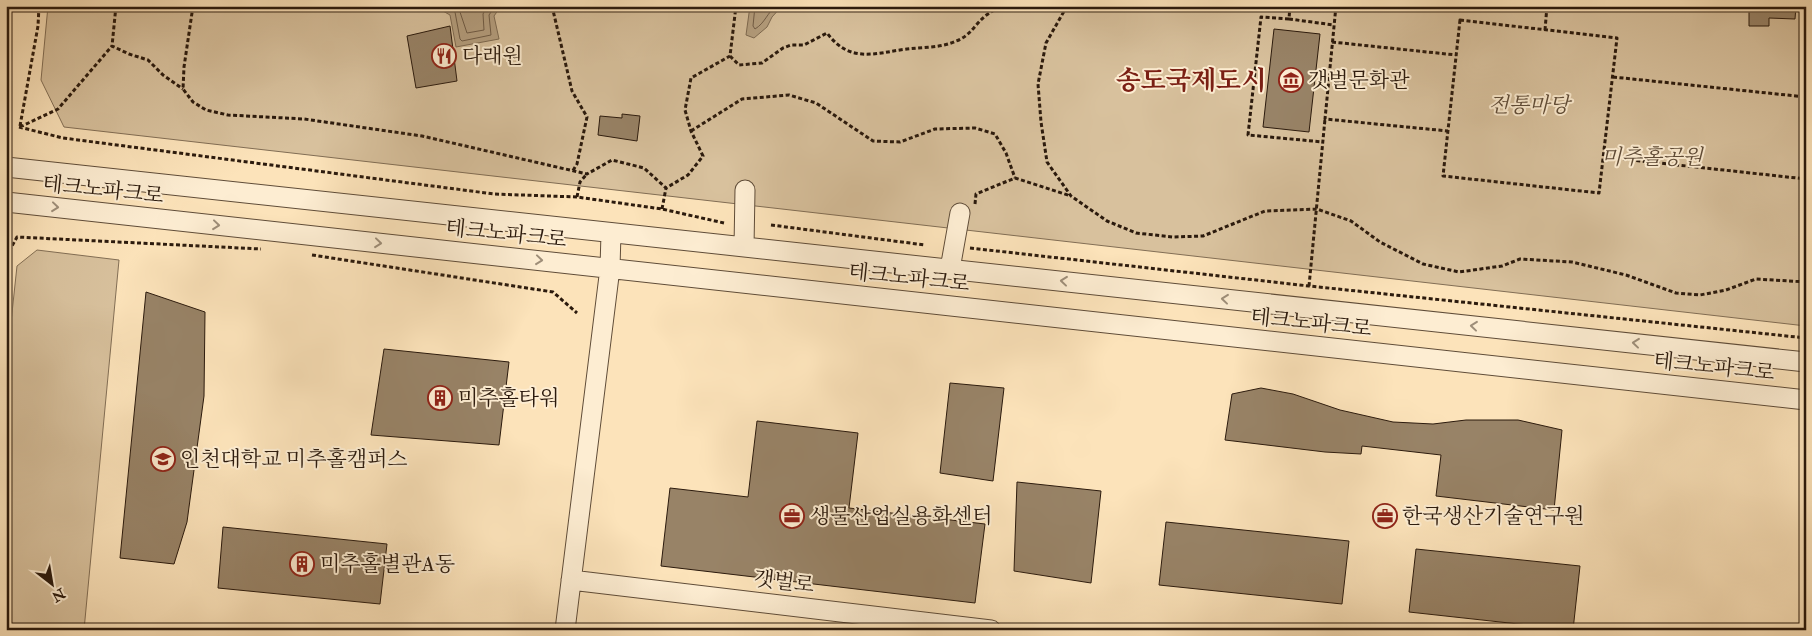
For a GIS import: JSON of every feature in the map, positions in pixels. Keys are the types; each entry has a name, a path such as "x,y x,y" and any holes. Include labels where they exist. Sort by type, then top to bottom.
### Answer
{"street":[{"name":"테크노파크로","path":"6,166 1806,362"},
{"path":"744,247 745,190"},
{"name":"테크노파크로","path":"6,202 1806,400"},
{"path":"950,269 960,214"},
{"path":"565,630 610,268 611,233"},
{"name":"갯벌로","path":"571,580 991,630"}],"path":[{"path":"19,127 38,26 39,6"},
{"path":"19,127 58,110 112,46 116,6"},
{"path":"183,89 184,67 193,6"},
{"path":"552,6 572,91 587,117 576,164 572,172"},
{"path":"730,56 736,6"},
{"path":"730,56 739,65 758,64 783,48 791,45 804,45 827,33 836,45 848,52 862,55 956,42 967,36 988,13 1006,6"},
{"path":"1053,6 1066,7 1046,43 1038,84 1041,122 1047,162 1072,196"},
{"path":"1289,20 1290,6"},
{"path":"1309,286 1336,6"},
{"path":"1545,30 1547,6"},
{"path":"1323,142 1248,135 1261,16 1334,24"},
{"path":"1460,20 1545,30 1617,38 1599,193 1443,176 1460,20"},
{"path":"1332,42 1456,55"},
{"path":"112,46 148,60 163,75 183,89 193,102 213,112 228,115 304,119 422,136 587,174"},
{"path":"662,209 666,188 688,175 703,156 691,131 685,110 691,78 730,56"},
{"path":"1613,77 1806,97"},
{"path":"691,131 742,99 789,95 816,103 873,141 900,142 935,129 975,128 995,134 1006,153 1015,178"},
{"path":"1325,119 1448,131"},
{"path":"19,127 63,138 494,194 577,197 662,209 724,224"},
{"path":"1604,157 1806,179"},
{"path":"577,197 580,182 587,174 612,160 644,168 666,188"},
{"path":"976,194 1015,178 1072,196 1114,224 1136,233 1173,237 1203,236 1264,211 1317,210 1351,221 1380,242 1423,264 1460,272 1502,266 1520,259 1572,262 1626,275 1676,293 1700,295 1726,290 1756,278 1805,282 1806,266"},
{"path":"771,225 925,245"},
{"path":"6,257 17,237 264,250"},
{"path":"970,248 1806,338"},
{"path":"303,254 553,292 577,313"}],"green space":[{"name":"미추홀공원","path":"48,6 1806,6 1806,326 64,127 41,80"},
{"path":"37,250 119,260 84,630 6,630 6,369 17,266"}],"water":[{"path":"434,6 501,6 494,16 499,39 456,47 450,15"},
{"path":"750,6 782,6 772,17 767,27 754,38 746,35"}],"building":[{"path":"1749,6 1796,6 1795,19 1769,18 1769,26 1749,26"},
{"name":"다래원","path":"450,26 457,81 416,88 407,36"},
{"name":"갯벌문화관","path":"1274,29 1320,34 1309,132 1263,127"},
{"path":"622,114 640,116 637,141 598,135 600,116 622,118"},
{"path":"146,292 205,312 204,396 187,522 174,564 120,558"},
{"name":"미추홀타워","path":"384,349 509,362 499,445 371,435"},
{"path":"950,383 1004,388 993,481 940,473"},
{"path":"1261,388 1293,394 1340,410 1393,422 1433,424 1466,420 1518,420 1562,430 1554,510 1436,496 1441,455 1362,446 1361,454 1325,452 1225,440 1232,394"},
{"name":"생물산업실용화센터","path":"757,421 858,433 849,508 985,524 975,603 661,566 670,488 748,497"},
{"path":"1017,482 1101,491 1091,583 1014,571"},
{"path":"1166,522 1349,541 1342,604 1159,585"},
{"name":"미추홀별관A동","path":"223,527 387,544 380,604 218,588"},
{"path":"1416,549 1580,566 1573,630 1409,612"}],"place":[{"name":"다래원","path":"444,56"},
{"name":"갯벌문화관","path":"1291,80"},
{"name":"미추홀타워","path":"440,398"},
{"name":"인천대학교 미추홀캠퍼스","path":"163,459"},
{"name":"생물산업실용화센터","path":"792,516"},
{"name":"한국생산기술연구원","path":"1385,516"},
{"name":"미추홀별관A동","path":"302,564"}],"district":[{"name":"송도국제도시","path":"1191,81"}],"park label":[{"name":"전통마당","path":"1529,105"}]}
